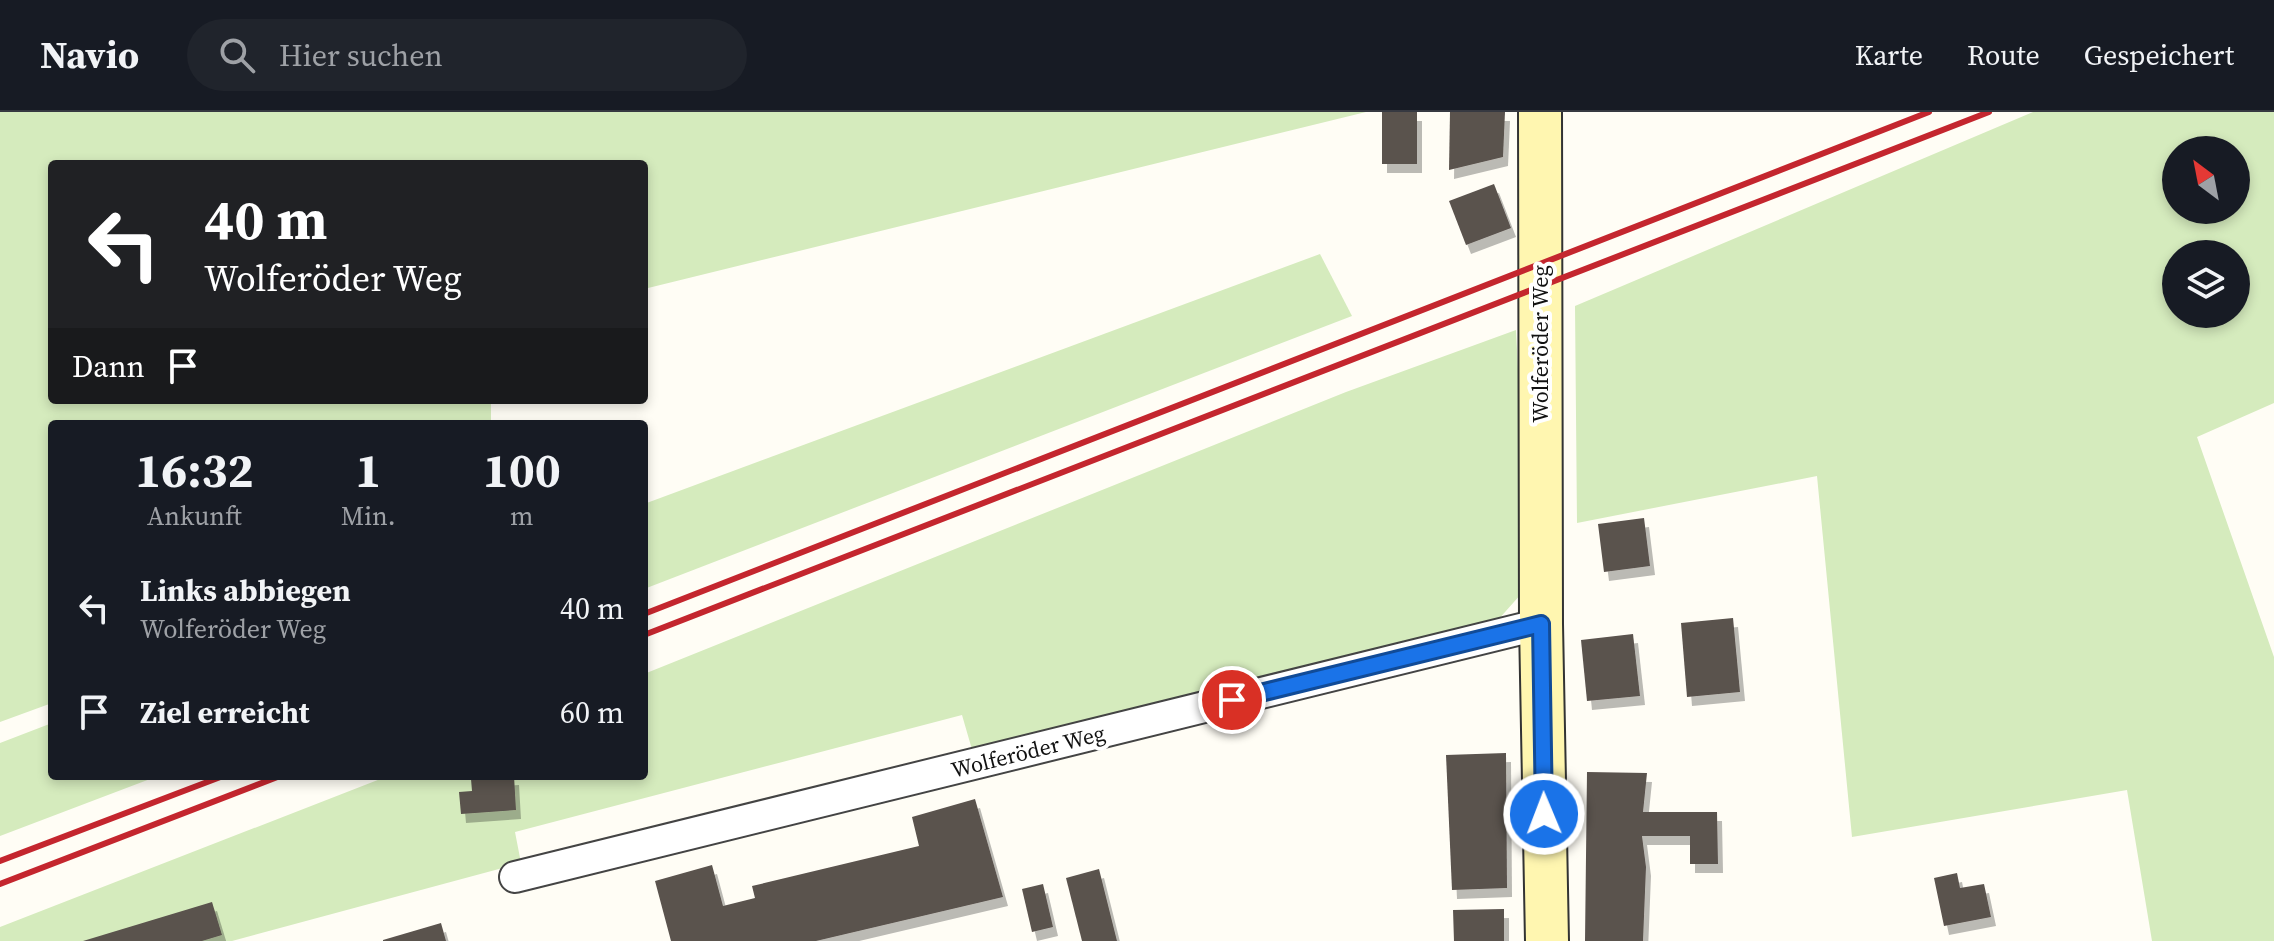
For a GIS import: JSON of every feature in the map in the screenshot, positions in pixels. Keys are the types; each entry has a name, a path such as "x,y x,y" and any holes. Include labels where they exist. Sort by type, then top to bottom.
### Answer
{"main road":[{"name":"Wolferöder Weg","path":"1540,112 1541,624 1547,941"}],"street":[{"name":"Wolferöder Weg","path":"515,877 1541,624"}],"green space":[{"path":"0,112 1366,112 648,288 648,160 48,160 48,404 491,404 491,420 48,420 48,704 0,722"},
{"path":"2033,112 2274,112 2274,403 2197,437 2274,657 2274,941 2152,941 2127,790 1852,837 1817,476 1577,523 1575,306"},
{"path":"1320,254 1352,316 648,587 648,503"},
{"path":"1516,330 1529,585 1497,621 973,753 962,715 515,832 521,863 232,941 0,941 0,927 378,780 648,780 648,672 1346,392"},
{"path":"48,725 48,780 147,780 0,836 0,743"}],"building":[{"path":"1382,112 1417,112 1417,164 1382,164"},
{"path":"1450,112 1505,112 1503,157 1449,170"},
{"path":"1494,184 1511,228 1466,245 1449,201"},
{"path":"1644,518 1650,566 1604,572 1598,524"},
{"path":"1733,618 1740,692 1687,697 1681,623"},
{"path":"1633,634 1640,696 1587,701 1581,640"},
{"path":"1506,753 1507,888 1452,890 1446,755"},
{"path":"1587,772 1647,773 1643,812 1717,812 1718,864 1690,864 1690,836 1642,836 1646,867 1643,941 1585,941"},
{"path":"471,780 514,780 516,810 461,814 459,792 472,791"},
{"path":"975,799 1003,897 816,941 671,941 655,881 712,865 723,906 755,898 752,886 919,846 912,817"},
{"path":"1099,869 1117,941 1082,941 1066,878"},
{"path":"1957,873 1960,888 1984,884 1991,917 1944,926 1934,878"},
{"path":"1043,884 1053,927 1032,932 1022,889"},
{"path":"212,902 222,935 202,941 83,941"},
{"path":"1504,909 1504,941 1454,941 1453,910"},
{"path":"441,923 446,941 383,941 383,940"}],"railway":[{"path":"648,612 1929,112"},
{"path":"648,633 1989,112"},
{"path":"0,861 213,780"},
{"path":"0,884 270,780"}],"route":[{"path":"1232,700 1541,624 1544,814"}]}
